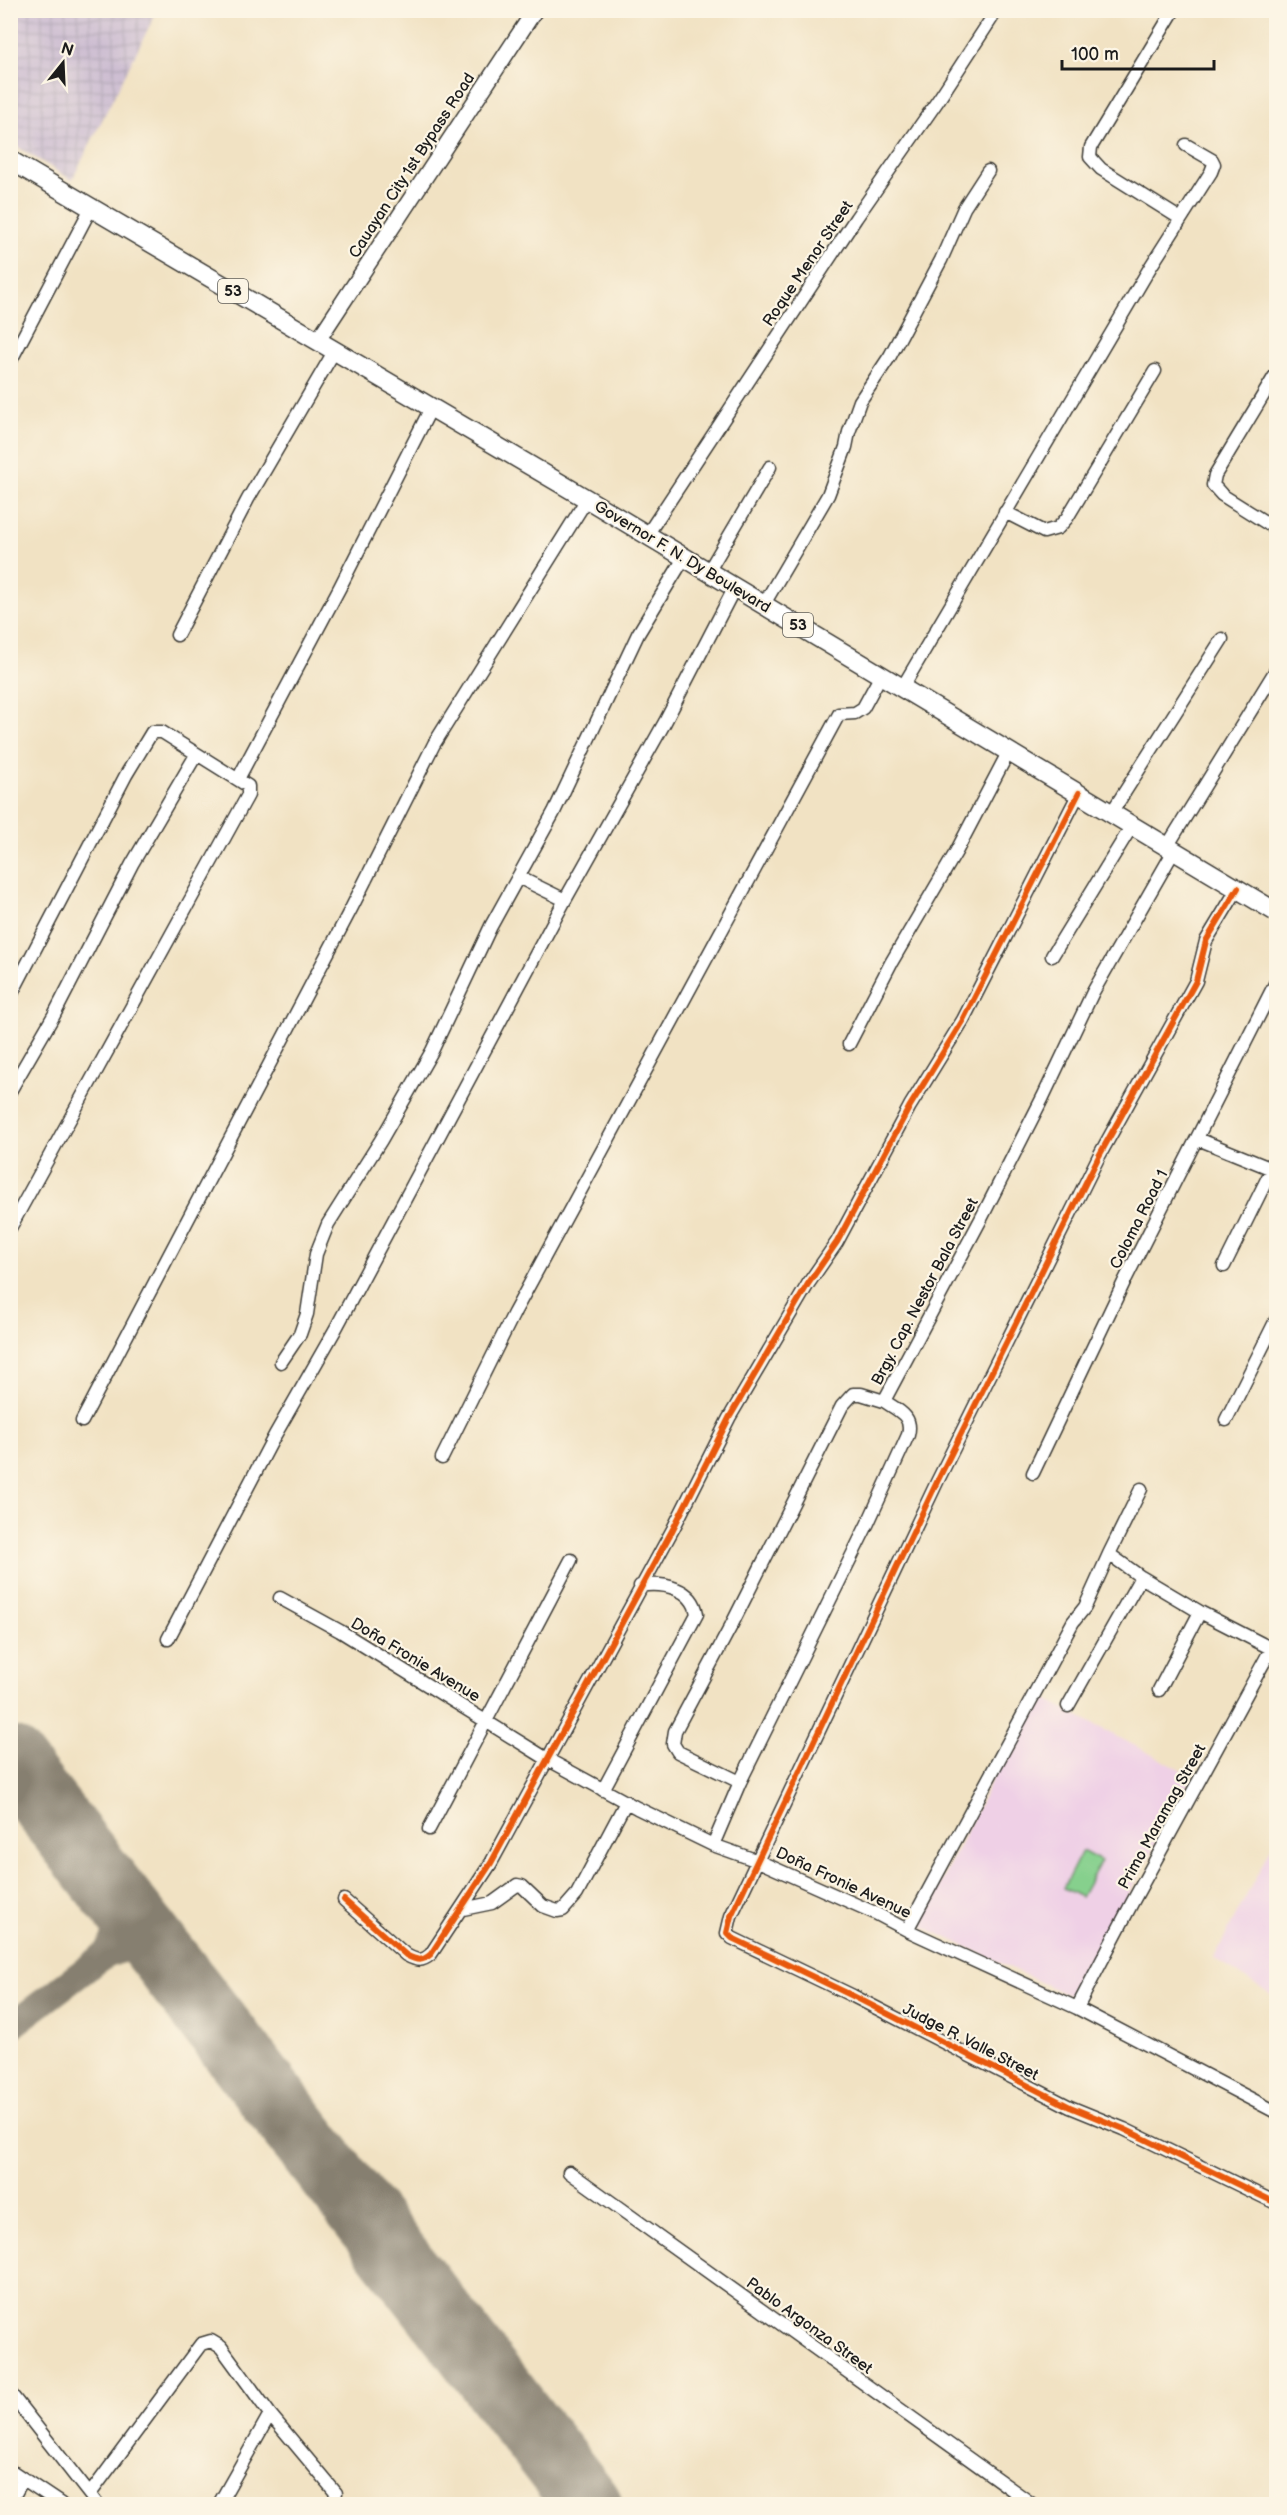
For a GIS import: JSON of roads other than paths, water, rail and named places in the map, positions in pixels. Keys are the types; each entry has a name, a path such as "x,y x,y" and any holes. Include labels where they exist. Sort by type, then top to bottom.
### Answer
{"highway":[{"name":"53","path":"10,160 92,208"},
{"name":"Governor F. N. Dy Boulevard","path":"92,208 764,604 1276,912"}],"main road":[{"name":"Cauayan City 1st Bypass Road","path":"318,340 535,10"}],"street":[{"name":"Roque Menor Street","path":"647,535 856,218 939,99 997,10"},
{"path":"1174,10 1091,147 1090,157 1101,169 1181,219"},
{"path":"902,688 1005,512 1214,167 1212,160 1186,145"},
{"path":"764,604 828,495 860,401 890,356 942,260 964,208 988,171"},
{"path":"10,362 92,208"},
{"path":"177,635 248,499 335,350"},
{"path":"1005,512 1044,532 1058,528 1067,518 1155,371"},
{"path":"1276,374 1215,475 1213,485 1222,495 1276,529"},
{"path":"238,779 356,557 430,408"},
{"path":"708,572 770,467"},
{"path":"82,1421 352,907 434,744 587,499"},
{"path":"281,1362 300,1334 307,1314 307,1300 316,1254 328,1224 381,1140 432,1051 491,926 554,812 638,634 684,558"},
{"path":"168,1639 275,1435 335,1330 565,900 660,733 735,587"},
{"path":"1112,812 1222,639"},
{"name":"Brgy. Cap. Nestor Bala Street","path":"713,1845 740,1782 863,1533 908,1436 910,1423 907,1417 884,1401 981,1219 1094,992 1171,847 1276,670"},
{"path":"442,1458 514,1313 690,992 813,760 839,714 855,713 863,708 881,675"},
{"path":"10,997 150,734 155,731 162,732 248,786 248,795 10,1228"},
{"path":"849,1044 891,963 956,852 1009,751"},
{"path":"10,1091 54,1015 132,864 196,755"},
{"path":"345,1900 406,1955 417,1960 425,1959 431,1954 463,1909 491,1863 607,1653 640,1586 673,1529 746,1389 808,1284 837,1242 909,1107 963,1020 1079,793"},
{"path":"1052,956 1133,824"},
{"path":"518,877 565,900"},
{"name":"Judge R. Valle Street","path":"1238,888 1204,945 1196,981 1099,1156 948,1461 727,1926 727,1932 732,1938 1070,2107 1124,2129 1276,2203"},
{"name":"Coloma Road 1","path":"1033,1473 1124,1282 1276,982"},
{"path":"1198,1139 1274,1165 1224,1266"},
{"path":"1226,1420 1276,1320"},
{"path":"740,1782 678,1752 673,1744 675,1731 731,1626 842,1406 853,1394 884,1401"},
{"path":"907,1930 1067,1632 1085,1607 1141,1489"},
{"path":"1109,1554 1200,1612 1275,1647"},
{"path":"429,1829 571,1560"},
{"path":"1068,1706 1141,1576"},
{"path":"603,1790 697,1614 694,1603 681,1591 669,1585 657,1583 640,1586"},
{"name":"Doña Fronie Avenue","path":"280,1598 339,1631 547,1759 626,1802 713,1845 758,1861 875,1913 1077,2008 1276,2112"},
{"path":"1159,1690 1200,1612"},
{"name":"Primo Maramag Street","path":"1077,2008 1132,1903 1275,1647"},
{"path":"463,1909 492,1903 517,1886 527,1890 550,1909 563,1910 577,1894 626,1802"},
{"name":"Pablo Argonza Street","path":"569,2172 1032,2505"},
{"path":"10,2393 93,2499 201,2344 206,2341 216,2342 270,2414 336,2493"},
{"path":"219,2505 270,2414"},
{"path":"10,2470 61,2505"},
{"path":"10,2502 23,2479"}]}
